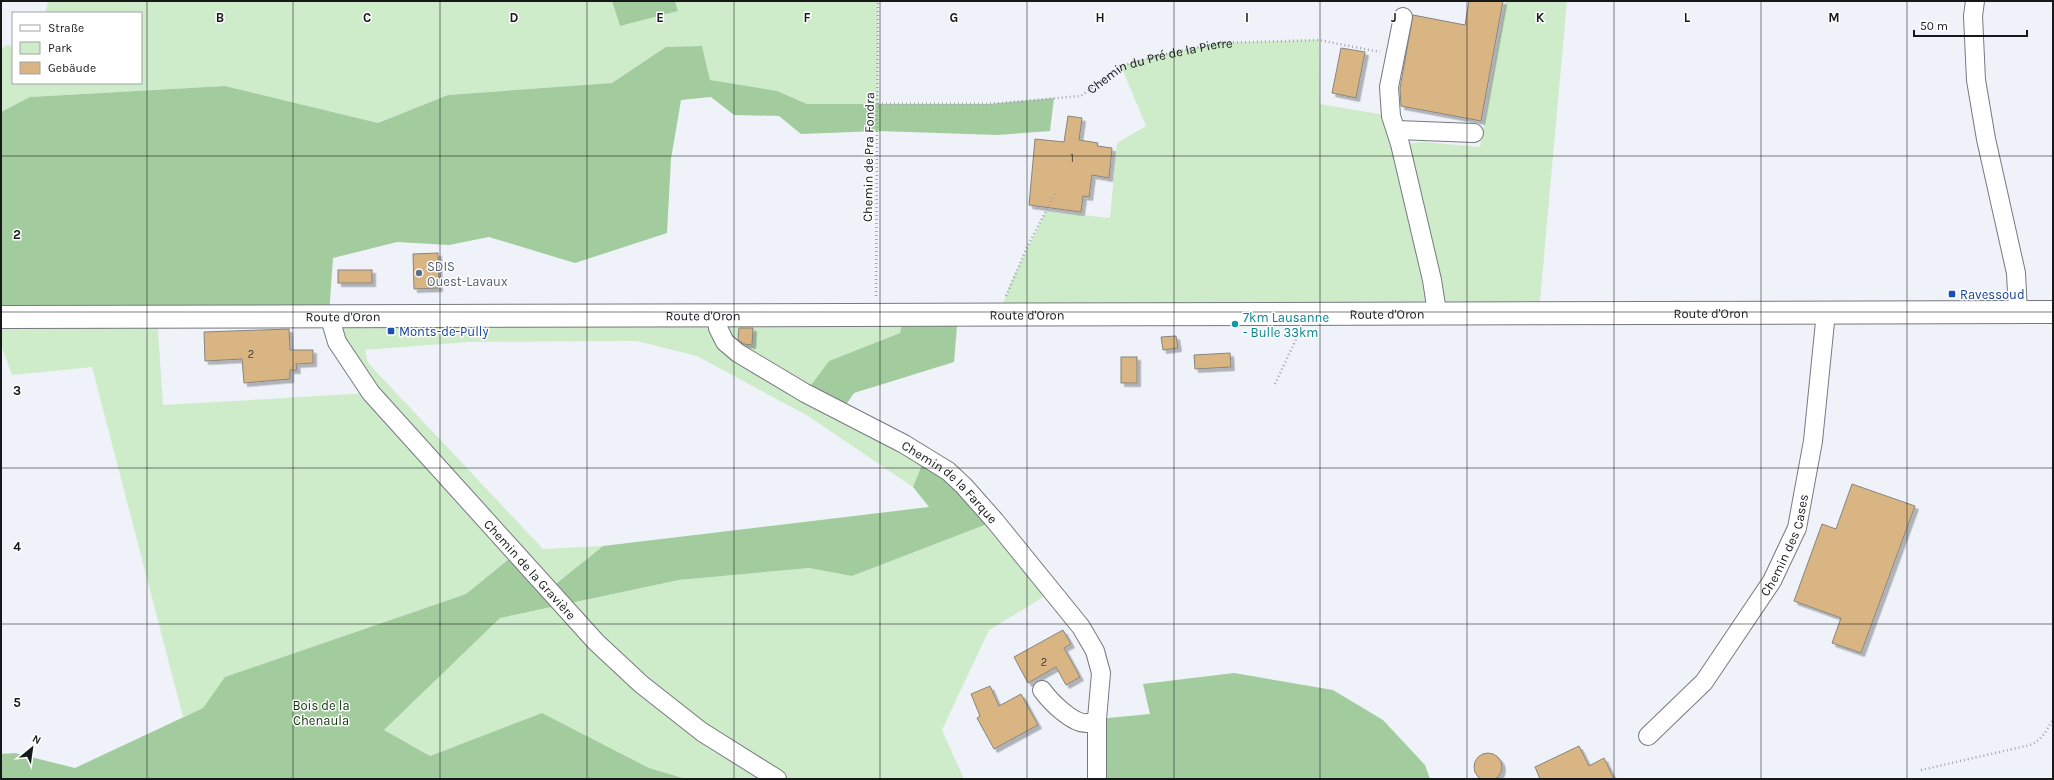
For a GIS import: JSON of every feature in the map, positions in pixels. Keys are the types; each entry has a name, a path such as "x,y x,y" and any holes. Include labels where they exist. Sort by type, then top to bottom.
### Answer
{"main road":[{"name":"Route d'Oron","path":"1,317 1438,312 2053,312"}],"street":[{"path":"1975,1 1973,16 1976,80 1986,139 2016,273 2018,312"},
{"path":"1404,17 1388,87 1391,116 1397,130 1438,312"},
{"path":"1397,130 1474,133"},
{"name":"Chemin des Cases","path":"1648,736 1704,682 1772,581 1797,528 1813,441 1826,312"},
{"name":"Chemin de la Gravière","path":"329,315 337,342 371,393 596,642 641,684 702,732 777,779"},
{"name":"Chemin de la Farque","path":"716,315 718,328 725,342 738,353 805,393 904,444 948,471 964,486 995,521 1081,627 1095,651 1101,672 1097,719 1097,779"},
{"path":"1042,690 1051,702 1074,719 1088,723 1097,719"}],"path":[{"name":"Chemin de Pra Fondra","path":"876,314 878,1"},
{"name":"Chemin du Pré de la Pierre","path":"878,104 989,104 1081,96 1121,66 1160,55 1219,43 1319,40 1395,56"},
{"path":"999,314 1026,249 1055,194"},
{"path":"1275,384 1299,336 1306,313"},
{"path":"1921,770 2030,745 2036,742 2047,732 2053,720"}],"green space":[{"path":"48,1 612,1 620,26 678,11 675,1 878,1 878,104 807,104 776,91 710,80 702,46 666,48 612,83 448,95 378,123 225,86 30,97 1,112 1,49 7,45 12,47 12,84 142,84 142,12 45,12"},
{"path":"612,1 675,1 678,11 620,26"},
{"path":"1506,1 1567,1 1539,312 999,314 1011,282 1046,211 1110,218 1117,143 1146,126 1121,66 1160,55 1219,43 1319,40 1320,104 1391,116 1401,144 1424,142 1480,147"},
{"path":"702,46 710,80 777,91 807,104 989,104 1054,98 1050,131 998,135 878,131 801,134 779,116 734,115 711,97 681,100 671,159 667,233 575,263 489,237 449,245 397,242 333,258 329,315 87,316 48,305 1,306 1,112 30,97 225,86 378,123 448,95 612,83 666,47"},
{"path":"904,314 900,333 829,361 805,393 922,466 913,487 808,416 697,356 637,341 468,342 365,350 368,363 543,549 603,546 547,590 514,554 466,594 225,677 203,708 183,717 92,367 12,375 1,345 1,317 157,316 163,405 371,393 331,322"},
{"path":"904,314 958,314 954,362 854,393 841,412 805,393 829,361 900,333"},
{"name":"Bois de la Chenaula","path":"922,465 948,471 995,521 852,576 809,568 679,580 500,618 384,730 430,756 542,713 649,768 686,779 1,779 1,754 15,753 75,768 203,708 225,677 466,594 515,554 548,590 603,546 929,507 913,487"},
{"path":"995,521 1052,592 989,630 942,730 964,779 686,779 649,768 542,713 430,756 384,730 500,618 679,580 809,568 852,576"},
{"path":"1234,673 1333,690 1383,720 1425,765 1430,779 1097,779 1097,719 1150,714 1143,684"}],"building":[{"path":"1469,1 1503,1 1481,121 1401,106 1400,88 1413,15 1465,25"},
{"path":"1341,48 1365,52 1356,98 1332,93"},
{"path":"1068,116 1082,118 1079,140 1098,143 1097,146 1112,148 1109,178 1092,175 1089,197 1083,196 1081,212 1029,205 1035,139 1064,142"},
{"path":"438,253 439,288 414,289 413,254"},
{"path":"338,270 372,270 372,283 338,283"},
{"path":"739,328 753,328 752,345 744,344 738,340"},
{"path":"289,329 290,350 313,350 313,363 296,364 297,370 290,370 290,379 244,383 242,359 205,361 204,332"},
{"path":"1176,336 1178,348 1163,350 1161,337"},
{"path":"1230,353 1231,367 1195,369 1194,355"},
{"path":"1121,357 1137,357 1137,383 1121,383"},
{"path":"1852,484 1915,506 1861,653 1832,643 1841,618 1794,601 1822,524 1836,529"},
{"path":"1063,630 1071,644 1064,648 1080,677 1066,685 1056,667 1028,683 1014,657"},
{"path":"990,686 999,706 1021,694 1038,725 994,749 977,718 980,716 971,694"},
{"path":"1579,746 1589,766 1604,758 1614,779 1540,779 1535,767"},
{"path":"1488,753 1498,757 1502,767 1498,777 1488,781 1478,777 1474,767 1478,757"}],"place":[{"name":"SDIS Ouest-Lavaux","path":"419,273"},
{"name":"Ravessoud","path":"1952,294"},
{"name":"7km Lausanne - Bulle 33km","path":"1235,324"},
{"name":"Monts-de-Pully","path":"391,331"}]}
